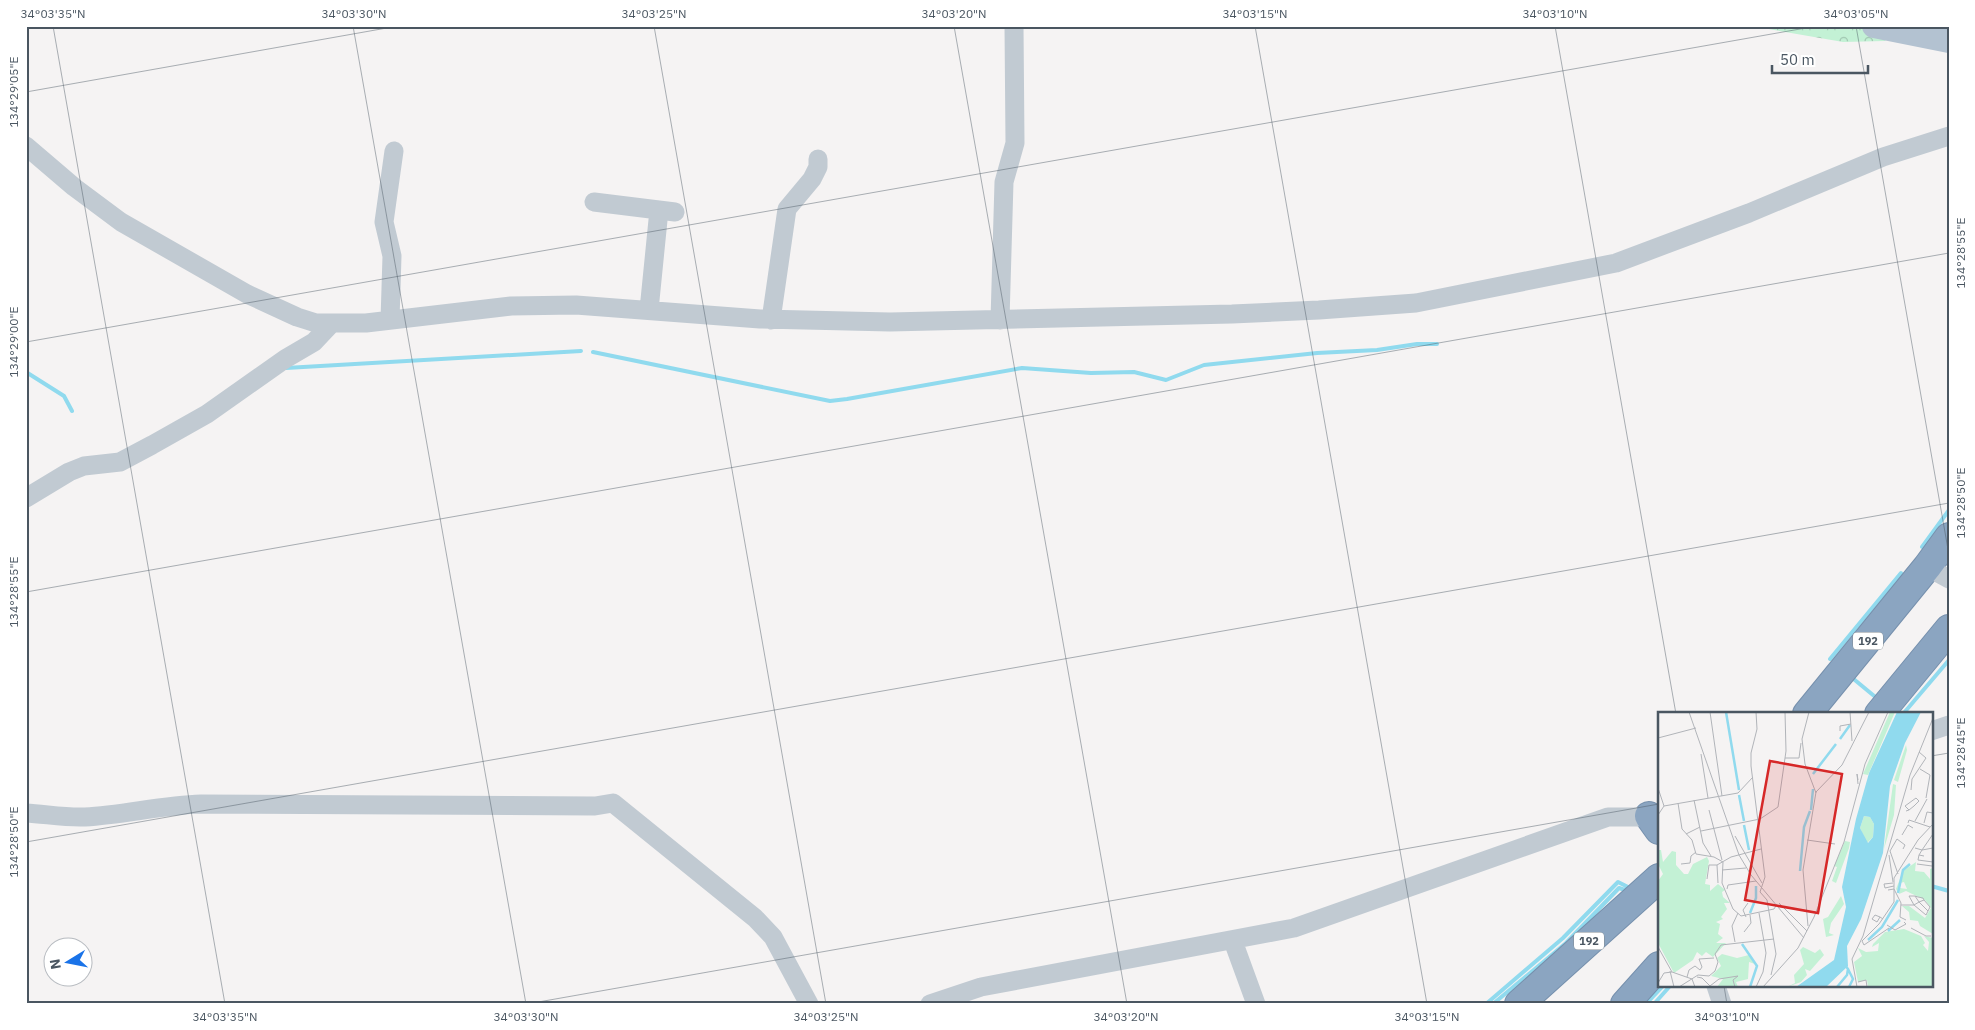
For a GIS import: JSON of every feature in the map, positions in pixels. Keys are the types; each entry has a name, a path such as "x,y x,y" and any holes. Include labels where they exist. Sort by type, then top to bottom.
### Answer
{"highway":[{"name":"192","path":"1809,712 1938,573 1949,537"},
{"path":"1881,712 1949,630"},
{"name":"192","path":"1519,1004 1658,879"},
{"path":"1604,928 1658,904"},
{"path":"1626,1004 1658,967"}],"main road":[{"path":"1874,26 1949,41"}],"street":[{"path":"1000,320 1004,182 1014,143 1014,26"},
{"path":"26,146 104,210 189,262 279,310 316,323 366,323 510,306 576,305 772,320 890,322 1319,310 1416,303 1616,263 1757,210 1882,157 1949,136"},
{"path":"390,320 392,256 384,222 394,151"},
{"path":"772,320 787,209 812,179 818,166 818,159"},
{"path":"594,202 667,211 649,310"},
{"path":"26,498 69,472 84,466 120,462 207,414 285,359 314,342 331,324"},
{"path":"1932,731 1949,725"},
{"path":"26,813 83,817 138,812 172,805 201,804 595,806 613,803 755,918 773,938 809,1004"},
{"path":"930,1004 981,987 1294,928 1608,817 1655,821"},
{"path":"1233,941 1256,1004"},
{"path":"1717,988 1722,1004"}],"green space":[{"path":"1763,26 1900,26 1885,41 1843,42 1763,28"}],"waterway":[{"path":"593,352 830,401 1022,368 1091,373 1134,372 1166,380 1204,365 1317,353 1437,344"},
{"path":"286,368 581,351"},
{"path":"26,372 64,396 72,411"},
{"path":"1922,547 1949,510"},
{"path":"1830,659 1901,573"},
{"path":"1905,712 1949,660"},
{"path":"1850,676 1879,700"},
{"path":"1486,1004 1563,938 1618,882 1628,887"},
{"path":"1932,886 1949,891"},
{"path":"1493,1004 1566,943 1619,888 1625,890"},
{"path":"1646,1004 1661,988"},
{"path":"1654,1004 1668,988"}]}
